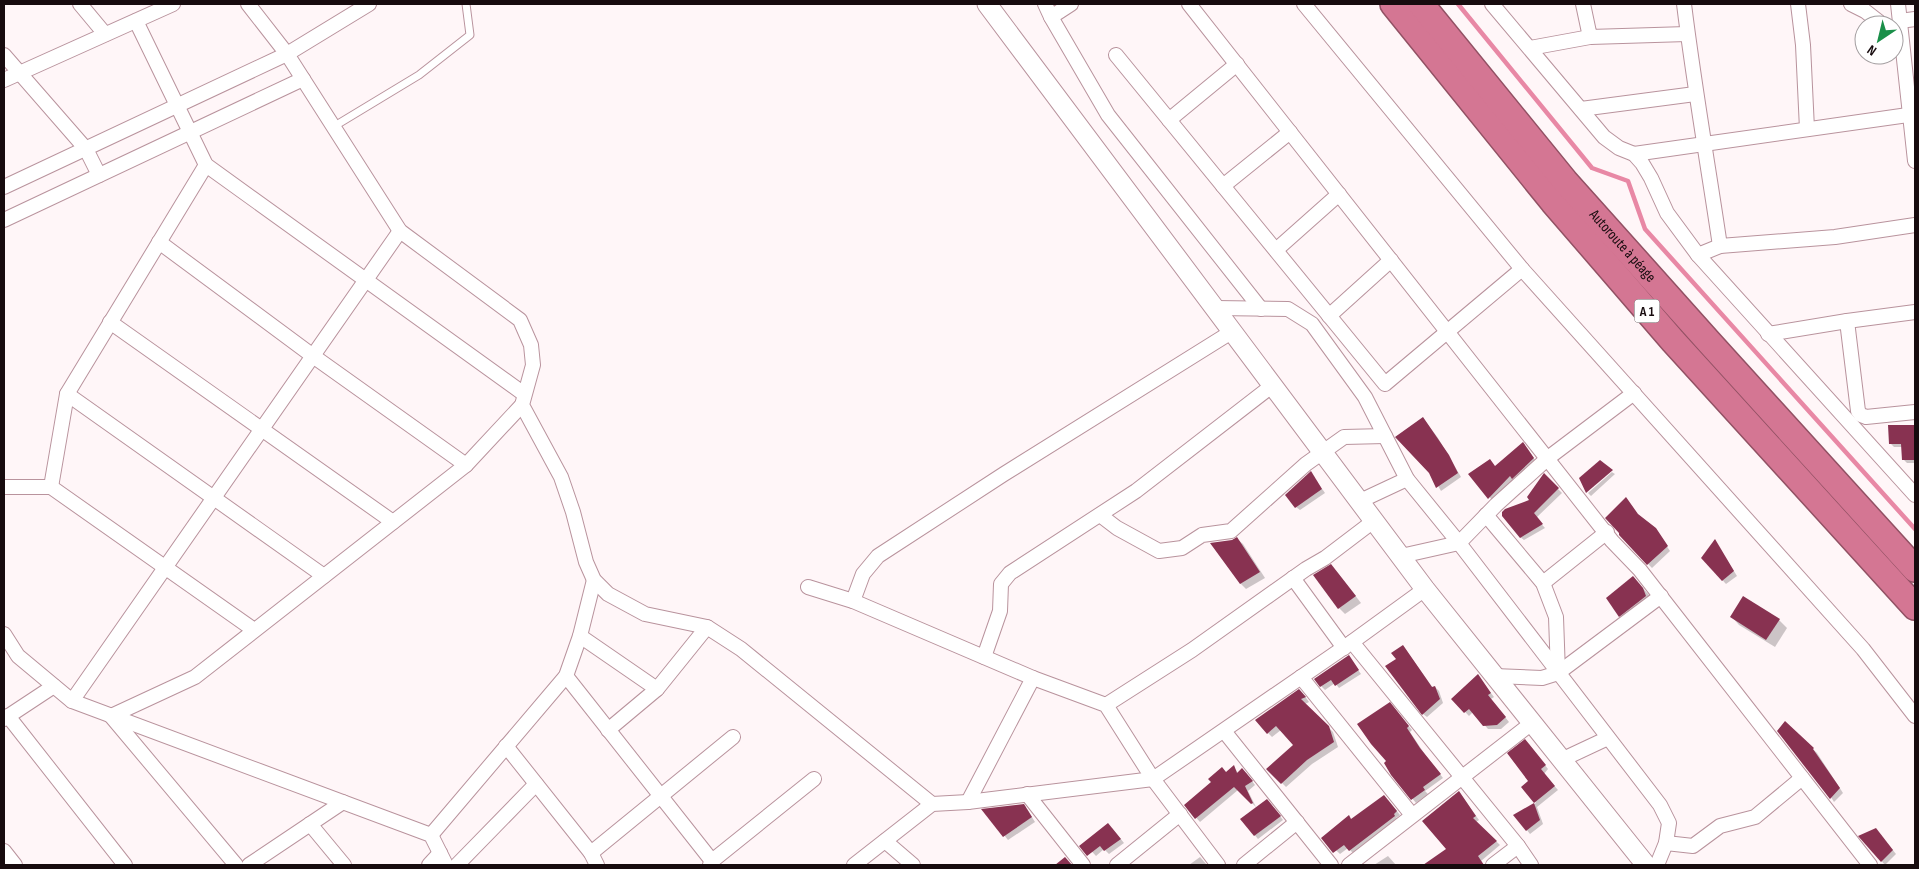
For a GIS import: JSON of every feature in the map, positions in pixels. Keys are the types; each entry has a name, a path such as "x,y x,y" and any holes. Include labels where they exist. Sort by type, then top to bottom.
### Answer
{"highway":[{"name":"A 1","path":"1393,4 1547,195 1673,341 1915,607"},
{"name":"Autoroute à péage","path":"1421,4 1565,181 1915,569"}],"street":[{"path":"80,4 105,34"},
{"path":"4,80 172,4"},
{"path":"111,716 195,677 466,464 523,399 533,365 530,345 520,320 400,231 287,54 248,4"},
{"path":"4,187 287,54 369,4"},
{"path":"987,4 1425,589 1646,865"},
{"path":"1045,4 1050,17 1108,115 1261,309"},
{"path":"1050,17 1071,4"},
{"path":"1189,4 1612,541 1640,570 1661,596 1870,865"},
{"path":"1304,4 1522,268 1863,649 1915,716"},
{"path":"1492,4 1604,137 1619,148 1634,154 1912,114"},
{"path":"1583,4 1590,37"},
{"path":"1684,4 1695,94 1705,143 1720,246"},
{"path":"1798,4 1803,44 1807,129"},
{"path":"1851,4 1870,15"},
{"path":"1904,27 1915,19"},
{"path":"136,21 206,165 366,280 523,399 560,477 573,512 586,562 594,580 608,594 645,614 707,627 741,649 932,804"},
{"path":"1530,48 1590,37 1688,34"},
{"path":"4,55 86,149 99,175"},
{"path":"1116,55 1385,384 1522,268"},
{"path":"1169,120 1237,64"},
{"path":"1904,65 1912,114 1915,160"},
{"path":"4,220 302,79"},
{"path":"1581,109 1695,94"},
{"path":"1223,186 1290,132"},
{"path":"1634,154 1652,178 1667,213 1698,256 1915,495"},
{"path":"51,487 67,394 206,165"},
{"path":"1276,250 1339,194"},
{"path":"1698,256 1720,246 1835,237 1915,225"},
{"path":"72,701 400,231"},
{"path":"159,242 313,356 466,464"},
{"path":"1329,316 1391,260"},
{"path":"1215,308 1288,309 1312,324 1365,397 1407,479 1459,543 1660,805 1669,823 1666,842 1657,865"},
{"path":"1768,334 1915,312"},
{"path":"1848,321 1858,411 1866,417 1915,412"},
{"path":"110,322 393,522"},
{"path":"853,601 863,574 878,556 1004,474 1233,331"},
{"path":"984,657 1000,611 1002,584 1010,573 1136,491 1273,385"},
{"path":"1401,556 1459,543 1486,515 1548,458 1634,393"},
{"path":"67,394 324,576"},
{"path":"1100,515 1117,528 1159,551 1182,548 1202,535 1231,531 1306,464 1344,437 1385,436"},
{"path":"1360,501 1407,479"},
{"path":"4,487 51,487 254,630"},
{"path":"1486,515 1543,583 1556,617 1558,673"},
{"path":"1106,705 1192,650 1293,578 1325,558 1375,520"},
{"path":"1543,583 1606,532"},
{"path":"1293,578 1461,777 1518,846 1531,865"},
{"path":"431,836 566,676 580,636 594,580"},
{"path":"808,587 853,601 1033,678 1106,705 1153,779 1218,865"},
{"path":"854,865 932,804 968,802 1153,779 1348,645 1425,589"},
{"path":"1494,676 1542,678 1558,673 1661,596"},
{"path":"608,730 657,689 707,627"},
{"path":"4,634 18,656 72,701 431,836 446,865"},
{"path":"580,636 657,689"},
{"path":"566,676 711,863 814,779"},
{"path":"1301,677 1412,815"},
{"path":"968,802 1033,678"},
{"path":"54,686 6,718 125,865"},
{"path":"111,716 236,865"},
{"path":"1349,865 1532,723"},
{"path":"1224,730 1331,865"},
{"path":"506,746 594,859 660,796 733,737"},
{"path":"1561,760 1608,738"},
{"path":"1666,842 1693,846 1720,826 1754,817 1802,778"},
{"path":"457,865 536,784"},
{"path":"1027,794 1083,865"},
{"path":"249,865 343,802"},
{"path":"1117,865 1180,814"},
{"path":"1244,865 1297,822"},
{"path":"310,824 344,865"},
{"path":"885,841 912,865"},
{"path":"1494,865 1518,846"},
{"path":"4,851 15,865"},
{"path":"429,865 440,853"}],"lane":[{"path":"333,127 419,75 470,35 466,4"}],"building":[{"path":"1423,417 1449,455 1458,473 1436,488 1429,473 1395,437"},
{"path":"1888,425 1915,425 1915,460 1902,460 1901,444 1889,444"},
{"path":"1523,442 1534,458 1512,479 1510,476 1488,499 1468,474 1490,459 1495,466"},
{"path":"1600,460 1613,470 1586,493 1579,478"},
{"path":"1311,471 1322,489 1295,508 1285,495"},
{"path":"1544,473 1559,488 1534,513 1543,524 1520,538 1502,516 1502,512 1505,509 1529,500 1527,497"},
{"path":"1626,497 1638,514 1656,528 1668,546 1647,565 1605,518"},
{"path":"1237,537 1260,572 1240,584 1210,543 1232,540"},
{"path":"1715,539 1734,571 1722,581 1701,558"},
{"path":"1331,564 1356,596 1338,609 1313,575"},
{"path":"1633,576 1643,588 1646,596 1619,617 1606,598"},
{"path":"1743,596 1780,619 1766,640 1730,617"},
{"path":"1403,645 1432,687 1435,686 1440,699 1422,715 1385,666 1396,659 1391,653"},
{"path":"1349,655 1359,670 1335,686 1331,680 1320,687 1314,679"},
{"path":"1478,674 1491,693 1488,695 1506,717 1497,725 1483,726 1469,709 1464,713 1451,699"},
{"path":"1299,689 1306,697 1301,699 1329,726 1334,742 1307,760 1281,784 1266,769 1293,745 1276,726 1267,734 1255,720"},
{"path":"1390,702 1409,726 1407,728 1420,748 1441,774 1423,787 1425,790 1411,800 1391,775 1384,763 1386,761 1357,724"},
{"path":"1785,721 1814,748 1840,788 1830,799 1777,731"},
{"path":"1525,739 1546,765 1541,769 1555,786 1534,803 1521,787 1528,781 1507,753"},
{"path":"1234,765 1237,773 1242,768 1253,781 1245,786 1253,803 1251,804 1234,787 1195,819 1184,805 1211,782 1208,779 1222,767 1226,772"},
{"path":"1459,791 1476,816 1473,818 1497,841 1478,856 1484,865 1423,865 1446,849 1422,821"},
{"path":"1384,795 1397,811 1394,814 1395,816 1349,851 1344,845 1333,853 1321,838 1349,815 1351,819"},
{"path":"1267,799 1281,816 1254,836 1240,819"},
{"path":"1534,803 1540,820 1526,831 1513,815"},
{"path":"1024,804 1032,817 1003,837 981,809"},
{"path":"1108,823 1121,839 1104,851 1100,846 1087,856 1079,846"},
{"path":"1876,828 1893,850 1881,862 1858,836"},
{"path":"1065,857 1072,865 1055,865"}],"waterway":[{"path":"1458,4 1592,168 1628,181 1645,229 1915,529"}]}
